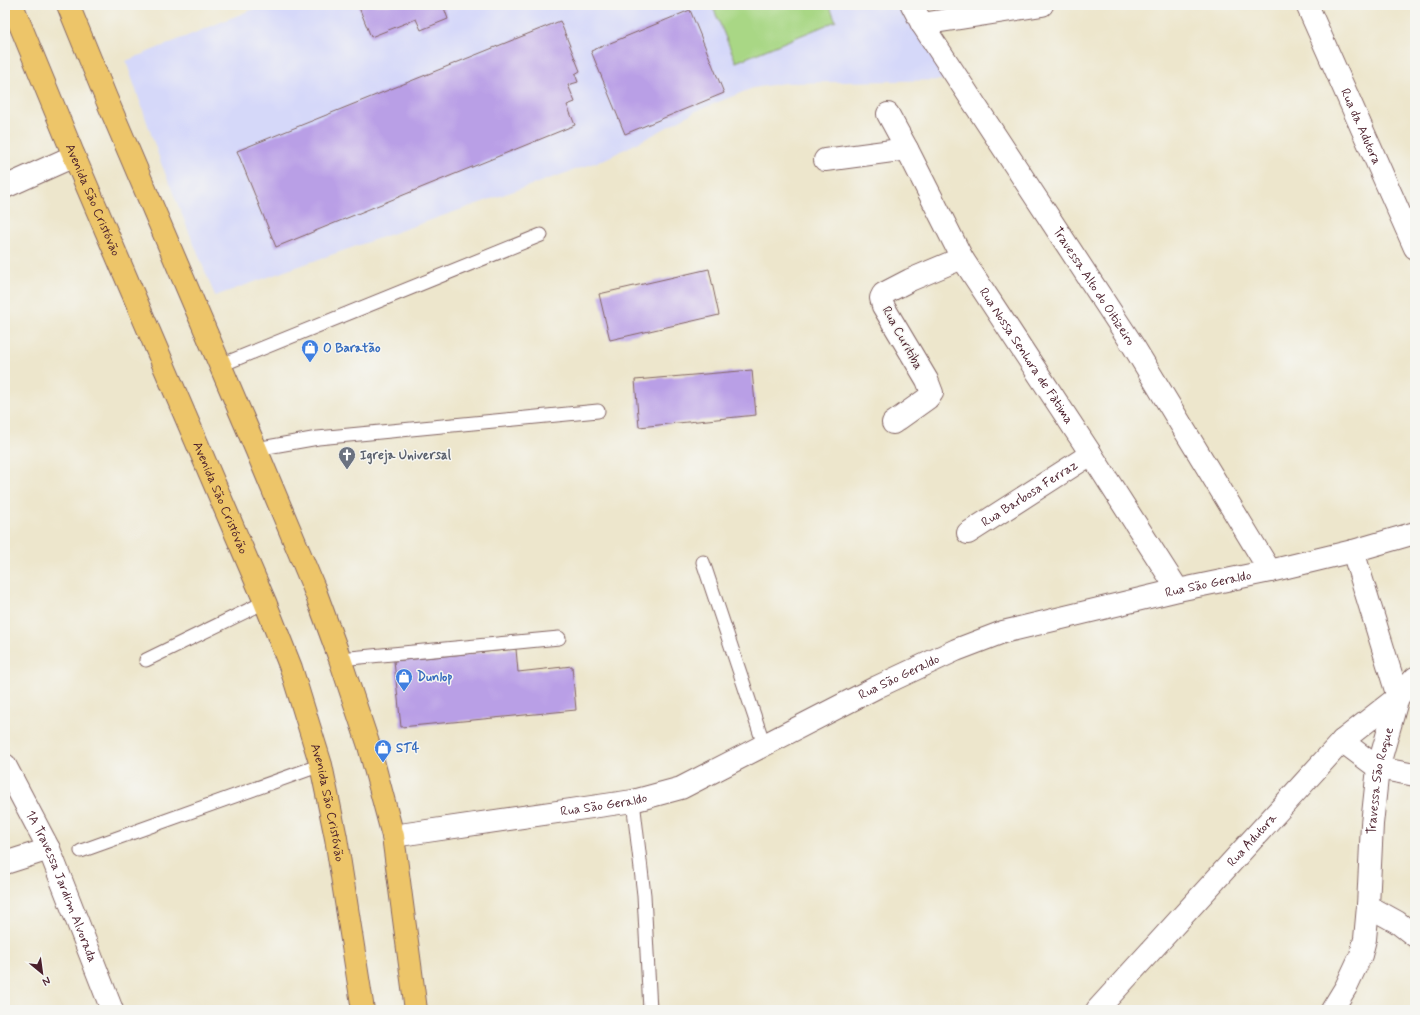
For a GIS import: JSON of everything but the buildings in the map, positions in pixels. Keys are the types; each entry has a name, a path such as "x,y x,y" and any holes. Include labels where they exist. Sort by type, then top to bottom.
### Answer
{"main road":[{"name":"Avenida São Cristóvão","path":"12,5 74,156 265,602 291,668 321,765 336,838 363,1010"},
{"path":"68,5 314,588 340,659 369,746 393,836 416,1010"}],"street":[{"path":"917,14 1042,5"},
{"name":"Rua da Adutora","path":"1308,5 1415,248"},
{"name":"Travessa Alto do Oitizeiro","path":"917,14 1134,347 1270,571"},
{"name":"Rua Nossa Senhora de Fàtima","path":"888,114 962,258 1091,454 1178,590"},
{"path":"825,160 907,149"},
{"path":"5,187 74,156"},
{"name":"Rua Curitiba","path":"893,423 928,398 932,393 927,380 883,306 881,298 883,294 910,280 962,258"},
{"name":"Rua Barbosa Ferraz","path":"968,533 1091,454"},
{"name":"Rua São Geraldo","path":"393,836 633,802 681,788 877,686 956,650 996,635 1178,590 1270,571 1353,551 1415,533"},
{"path":"1353,551 1398,698"},
{"name":"Rua Adutora","path":"1097,1010 1342,741 1398,698 1415,678"},
{"name":"Travessa São Roque","path":"1332,1010 1346,987 1360,955 1365,939 1372,824 1378,768 1398,698"},
{"path":"1342,741 1378,768 1415,774"},
{"name":"1A Travessa Jardim Alvorada","path":"5,765 49,849 112,1010"},
{"path":"5,863 49,849"},
{"path":"1368,906 1397,922 1415,936"}],"lane":[{"path":"221,365 541,235"},
{"path":"256,449 318,438 598,411"},
{"path":"704,562 764,745"},
{"path":"146,660 265,602"},
{"path":"340,659 559,638"},
{"path":"81,851 321,765"},
{"path":"633,802 644,895 650,1010"}],"shaded area":[{"path":"263,5 902,5 949,80 784,83 753,88 696,111 603,160 215,296 161,163 126,61"}],"green space":[{"path":"712,5 829,5 836,21 736,62"}],"place":[{"name":"O Baratão","path":"310,363"},
{"name":"Igreja Universal","path":"347,470"},
{"name":"Dunlop","path":"404,692"},
{"name":"ST4","path":"383,763"}]}
